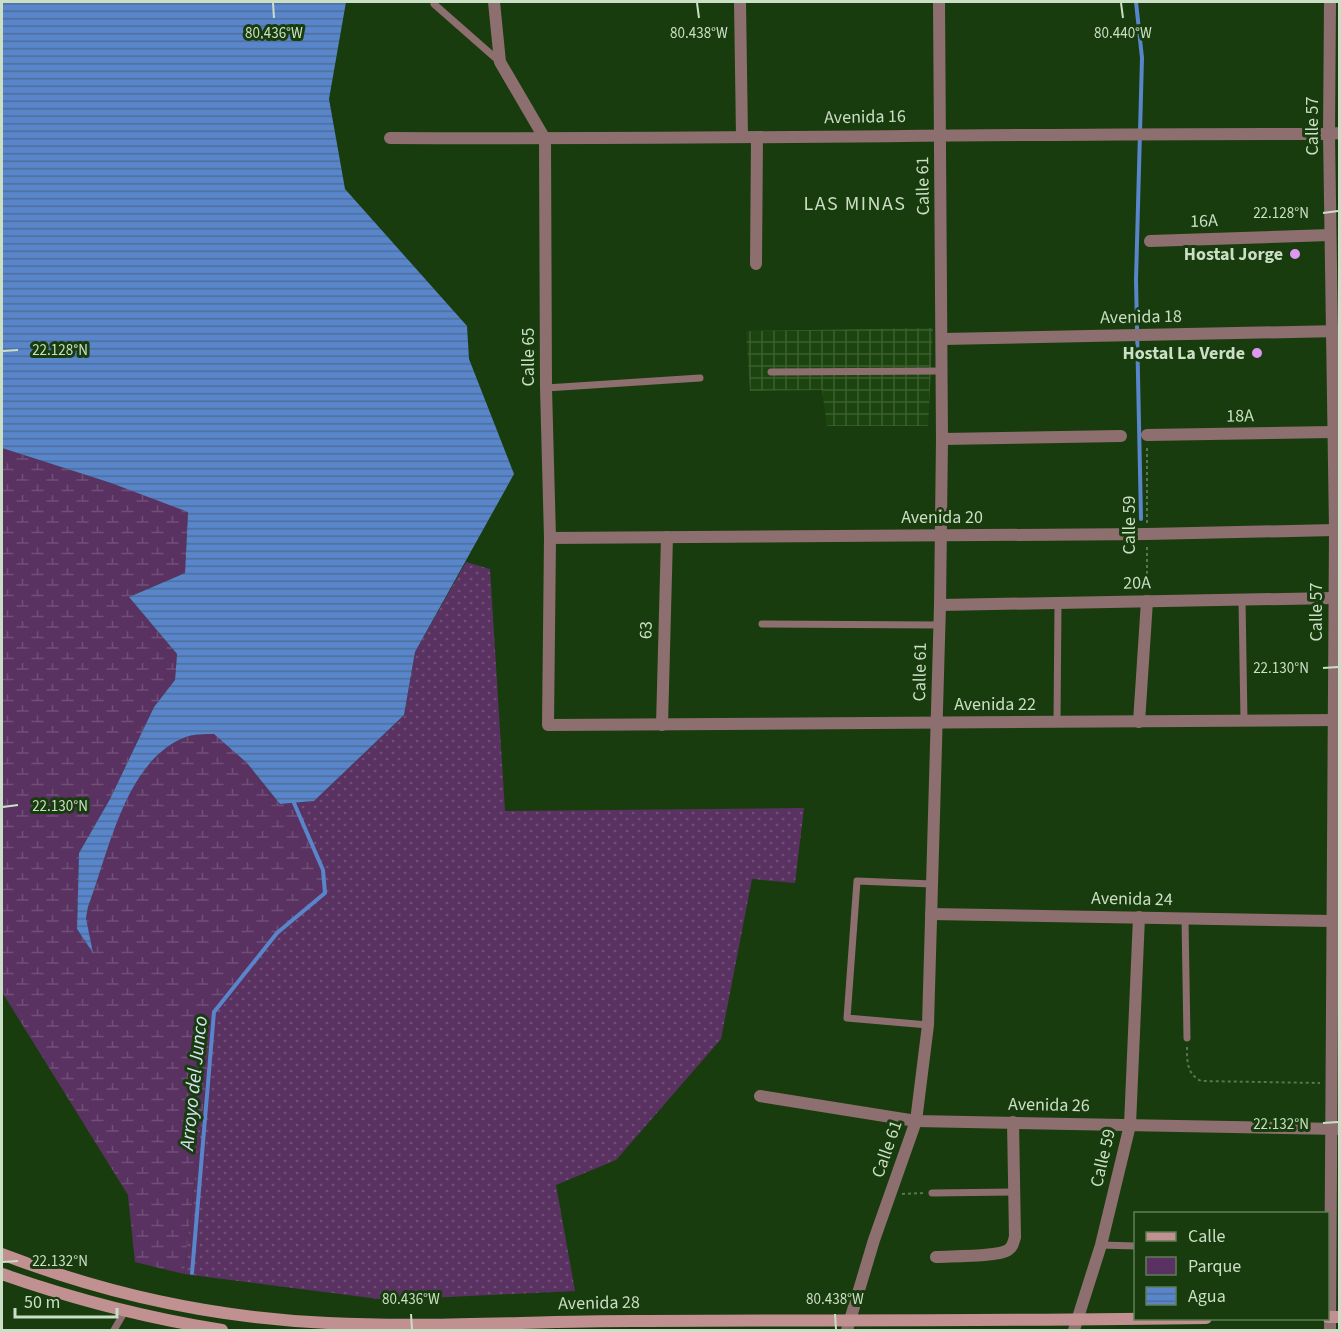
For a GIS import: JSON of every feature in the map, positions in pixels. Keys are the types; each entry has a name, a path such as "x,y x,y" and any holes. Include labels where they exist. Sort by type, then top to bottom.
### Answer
{"main road":[{"name":"Avenida 28","path":"2,1254 115,1292 186,1306 291,1321 370,1325 627,1326 1076,1325 1169,1320"},
{"path":"2,1274 125,1311 222,1330"}],"street":[{"name":"Calle 65","path":"494,2 501,62 545,139 546,388 550,538 548,725"},
{"path":"740,2 742,137"},
{"name":"Calle 61","path":"848,1325 916,1121 928,1025 940,605 943,371 939,2"},
{"name":"Calle 57","path":"1329,1330 1332,1317 1335,1129 1332,1083 1336,1027 1333,921 1336,832 1334,720 1337,531 1334,432 1336,331 1330,235 1335,34 1330,2"},
{"name":"Avenida 16","path":"390,138 1334,134"},
{"path":"756,264 757,136"},
{"name":"16A","path":"1150,241 1330,235"},
{"name":"Avenida 18","path":"943,339 1336,331"},
{"name":"18A","path":"1147,435 1334,432"},
{"path":"942,439 1121,436"},
{"name":"Avenida 20","path":"550,538 1337,531"},
{"name":"63","path":"662,725 667,537"},
{"name":"20A","path":"940,605 1335,598"},
{"path":"1139,722 1147,601"},
{"name":"Avenida 22","path":"548,725 1334,720"},
{"name":"Avenida 24","path":"931,914 1333,921"},
{"name":"Calle 59","path":"1076,1325 1101,1245 1130,1125 1139,917"},
{"name":"Avenida 26","path":"760,1096 916,1121 1335,1129"},
{"path":"936,1257 996,1254 1007,1251 1013,1245 1015,1237 1013,1122"}],"lane":[{"path":"434,4 501,62"},
{"path":"771,372 943,371"},
{"path":"546,388 700,378"},
{"path":"1242,600 1244,721"},
{"path":"1057,722 1059,603"},
{"path":"762,624 939,624"},
{"path":"928,1025 847,1018 857,881 932,884"},
{"path":"1185,918 1187,1038"},
{"path":"932,1193 1014,1192"},
{"path":"1101,1245 1134,1245"},
{"path":"114,1330 125,1311"}],"path":[{"name":"Calle 59","path":"1147,435 1147,601"},
{"path":"1187,1038 1187,1064 1192,1077 1201,1082 1332,1083"},
{"path":"890,1194 932,1193"}],"shaded area":[{"path":"933,328 928,426 827,426 822,390 750,391 746,331"}],"green space":[{"path":"2,448 111,483 188,511 185,573 129,597 177,654 175,680 154,707 110,799 79,853 77,929 92,951 86,918 88,907 122,810 133,786 148,766 165,749 186,737 214,733 247,763 280,804 294,803 323,870 325,893 277,933 214,1012 184,1274 135,1262 128,1195 2,992"},
{"path":"466,562 490,569 505,811 804,808 795,883 752,879 721,1039 616,1160 556,1185 575,1291 387,1300 184,1274 214,1012 277,933 325,893 323,870 294,803 314,801 404,715 415,652"}],"water":[{"path":"2,2 346,2 329,99 345,189 467,326 469,359 514,474 415,652 404,715 314,801 280,804 247,763 214,734 186,737 165,749 148,766 134,786 122,810 88,907 86,918 93,953 77,929 79,853 110,799 154,707 175,680 177,654 129,597 185,573 188,512 111,483 2,448"}],"waterway":[{"path":"1136,2 1142,58 1136,280 1141,519"},
{"name":"Arroyo del Junco","path":"192,1273 214,1012 277,933 325,893 323,870 294,803"}],"place":[{"name":"Hostal Jorge","path":"1295,254"},
{"name":"Hostal La Verde","path":"1257,353"}],"district":[{"name":"LAS MINAS","path":"855,204"}]}
